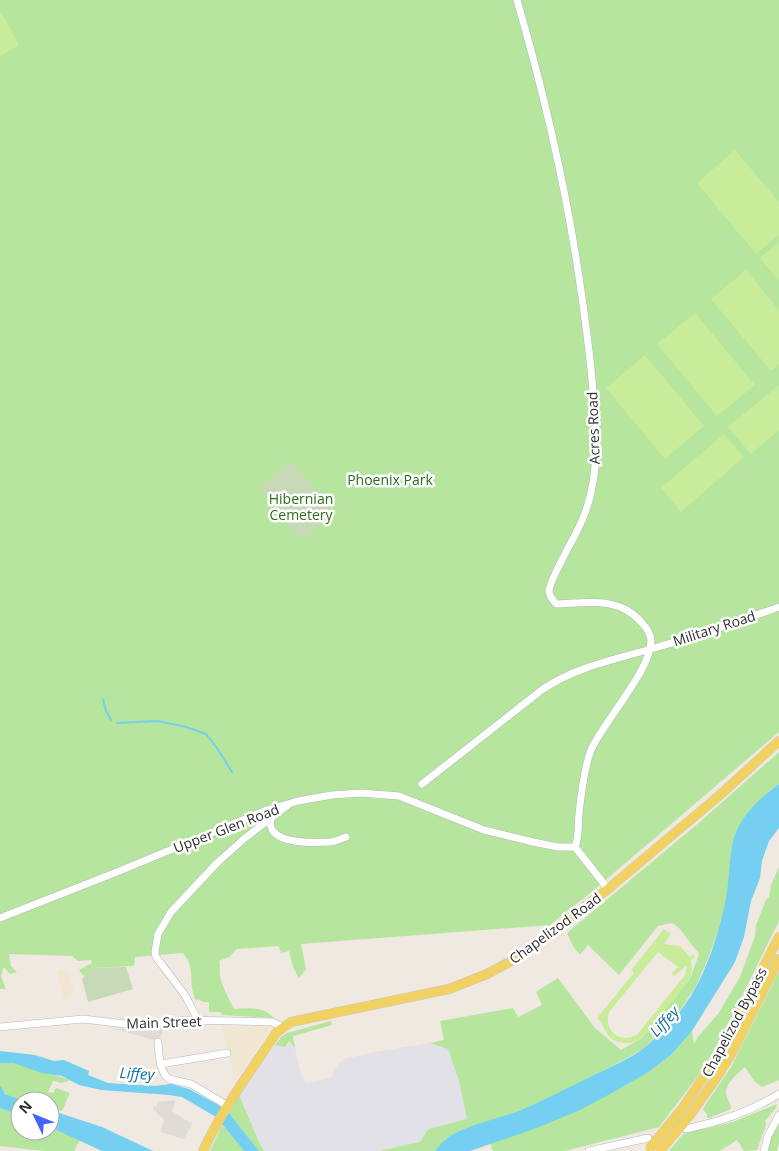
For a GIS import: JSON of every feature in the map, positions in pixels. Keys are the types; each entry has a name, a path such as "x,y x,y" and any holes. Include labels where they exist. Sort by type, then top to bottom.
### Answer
{"main road":[{"name":"Chapelizod Road","path":"283,1027 291,1022 438,992 478,978 517,958 608,889 720,795 779,741"},
{"name":"Chapelizod Bypass","path":"648,1149 682,1109 718,1056 779,937"},
{"name":"Chapelizod Bypass","path":"660,1151 690,1116 719,1074 733,1051 779,959"},
{"path":"203,1151 227,1108 276,1033 283,1027"}],"street":[{"name":"Acres Road","path":"517,0 539,78 567,200 590,347 596,445 595,469 586,509 549,590 550,597 556,604 607,602 622,607 636,616 648,630 651,640 650,650"},
{"name":"Military Road","path":"422,784 561,677 614,658 650,650 779,607"},
{"path":"608,889 575,847 581,796 591,752 601,732 646,661 650,650"},
{"name":"Upper Glen Road","path":"0,918 247,818 290,804 332,795 361,793 399,796 484,830 533,842 575,847"},
{"path":"198,1020 185,995 157,959 155,952 158,934 171,912 217,863 245,838 290,804"},
{"path":"271,818 272,832 280,838 296,841 331,842 346,837"},
{"name":"Main Street","path":"0,1028 83,1019 125,1024 198,1020 272,1022 283,1027"},
{"path":"158,1042 161,1064 166,1077 191,1084 227,1108"},
{"path":"161,1064 227,1053"},
{"path":"686,1129 718,1122 744,1113 779,1094"},
{"path":"764,1151 768,1136 779,1115"},
{"path":"589,1151 648,1138"}],"shaded area":[{"path":"67,970 73,987 75,987 69,999 64,999 57,972"},
{"path":"161,1026 163,1033 157,1041 111,1028 124,1029 125,1027"},
{"path":"222,1026 270,1026 270,1030 237,1078 234,1076"},
{"path":"289,1041 295,1048 302,1079 307,1083 331,1078 338,1064 344,1059 430,1043 448,1049 459,1081 467,1119 428,1129 420,1142 378,1151 264,1151 239,1095 275,1045 285,1047"},
{"path":"176,1100 172,1111 190,1123 193,1122 184,1139 160,1132 164,1119 154,1111 153,1107 157,1106 157,1102"}],"green space":[{"name":"Phoenix Park","path":"0,0 779,0 779,732 550,925 301,944 306,969 299,978 293,967 289,951 281,953 279,946 237,949 229,957 219,961 221,981 234,1009 250,1008 265,1011 274,1018 223,1015 220,1012 209,1012 209,1002 203,1002 198,999 196,1001 192,988 190,965 183,953 135,957 134,966 91,968 84,976 79,970 92,963 91,960 78,961 72,956 9,954 11,966 17,972 10,974 4,967 1,976 6,989 0,989"},
{"path":"0,13 19,45 0,56"},
{"path":"735,150 779,202 779,235 756,254 697,183"},
{"path":"779,242 779,281 760,258"},
{"path":"746,270 779,310 779,364 771,371 711,299"},
{"path":"695,313 755,385 717,416 657,344"},
{"path":"645,355 704,426 665,459 606,388"},
{"path":"779,385 779,430 751,454 728,427"},
{"path":"724,434 744,457 681,512 661,488"},
{"name":"Hibernian Cemetery","path":"291,461 334,513 301,540 299,534 296,534 259,488"},
{"path":"779,752 779,784 769,791 733,844 726,900 719,928 696,986 681,1009 644,1048 555,1095 519,1111 462,1130 446,1139 435,1151 378,1151 420,1142 428,1129 467,1119 459,1081 448,1049 430,1043 444,1040 440,1021 513,1008 518,1017 542,1005 536,992 558,978 595,1028 621,1050 642,1038 690,979 699,954 679,928 672,923 658,926 619,975 588,945 580,955 567,933 701,821"},
{"path":"779,867 779,921 709,1059 659,1127 565,1151 493,1151 490,1143 534,1129 650,1071 672,1054 692,1031 694,1044 718,1014 740,977 755,936 756,925 769,897 771,885"},
{"path":"664,929 671,934 664,944 680,946 690,957 693,954 695,957 691,960 692,970 690,978 665,1011 638,1040 624,1043 612,1039 597,1018 634,973 631,970","holes":["658,952 678,967 671,974 674,976 687,965 685,975 637,1035 625,1038 614,1034 608,1025 609,1012"]},
{"path":"126,967 133,989 88,1002 82,979 91,968"},
{"path":"779,971 779,1080 762,1087 755,1082 745,1067 733,1078 727,1089 726,1095 731,1109 707,1118 707,1114 703,1110 704,1107 731,1067"},
{"path":"331,1021 332,1025 293,1036 295,1048 289,1041 285,1047 275,1045 287,1033"},
{"path":"0,1063 13,1063 71,1080 61,1083 53,1081 48,1091 10,1091 10,1096 0,1084"},
{"path":"56,1088 70,1093 62,1111 60,1110 60,1091 54,1091"},
{"path":"239,1095 264,1151 259,1151 229,1113"},
{"path":"777,1104 765,1121 766,1125 757,1150 744,1151 737,1140 720,1151 669,1151 683,1134 733,1122"},
{"path":"0,1108 10,1112 10,1141 60,1141 60,1131 80,1140 74,1151 43,1151 0,1146"},
{"path":"779,1123 777,1151 767,1151 769,1142"},
{"path":"222,1125 244,1151 210,1151"}],"water":[{"path":"779,784 779,828 769,841 762,861 760,878 751,901 744,937 735,962 692,1031 672,1054 650,1071 578,1111 534,1129 470,1151 435,1151 451,1135 480,1123 519,1111 626,1059 644,1048 668,1025 689,998 710,957 723,912 732,846 738,827 756,803"},
{"path":"0,1051 35,1055 54,1061 64,1060 89,1071 88,1075 108,1083 155,1086 171,1084 189,1089 222,1107 229,1113 259,1151 244,1151 216,1117 182,1097 101,1090 79,1085 62,1076 42,1073 13,1063 0,1063"},
{"path":"0,1085 5,1094 10,1096 10,1112 0,1108"},
{"path":"60,1113 102,1127 153,1151 102,1151 60,1132"}],"waterway":[{"path":"103,699 111,720"},
{"path":"117,723 158,721 186,727 206,734 232,772"}],"water label":[{"name":"Liffey","path":"664,1021"},
{"name":"Liffey","path":"137,1073"}]}
